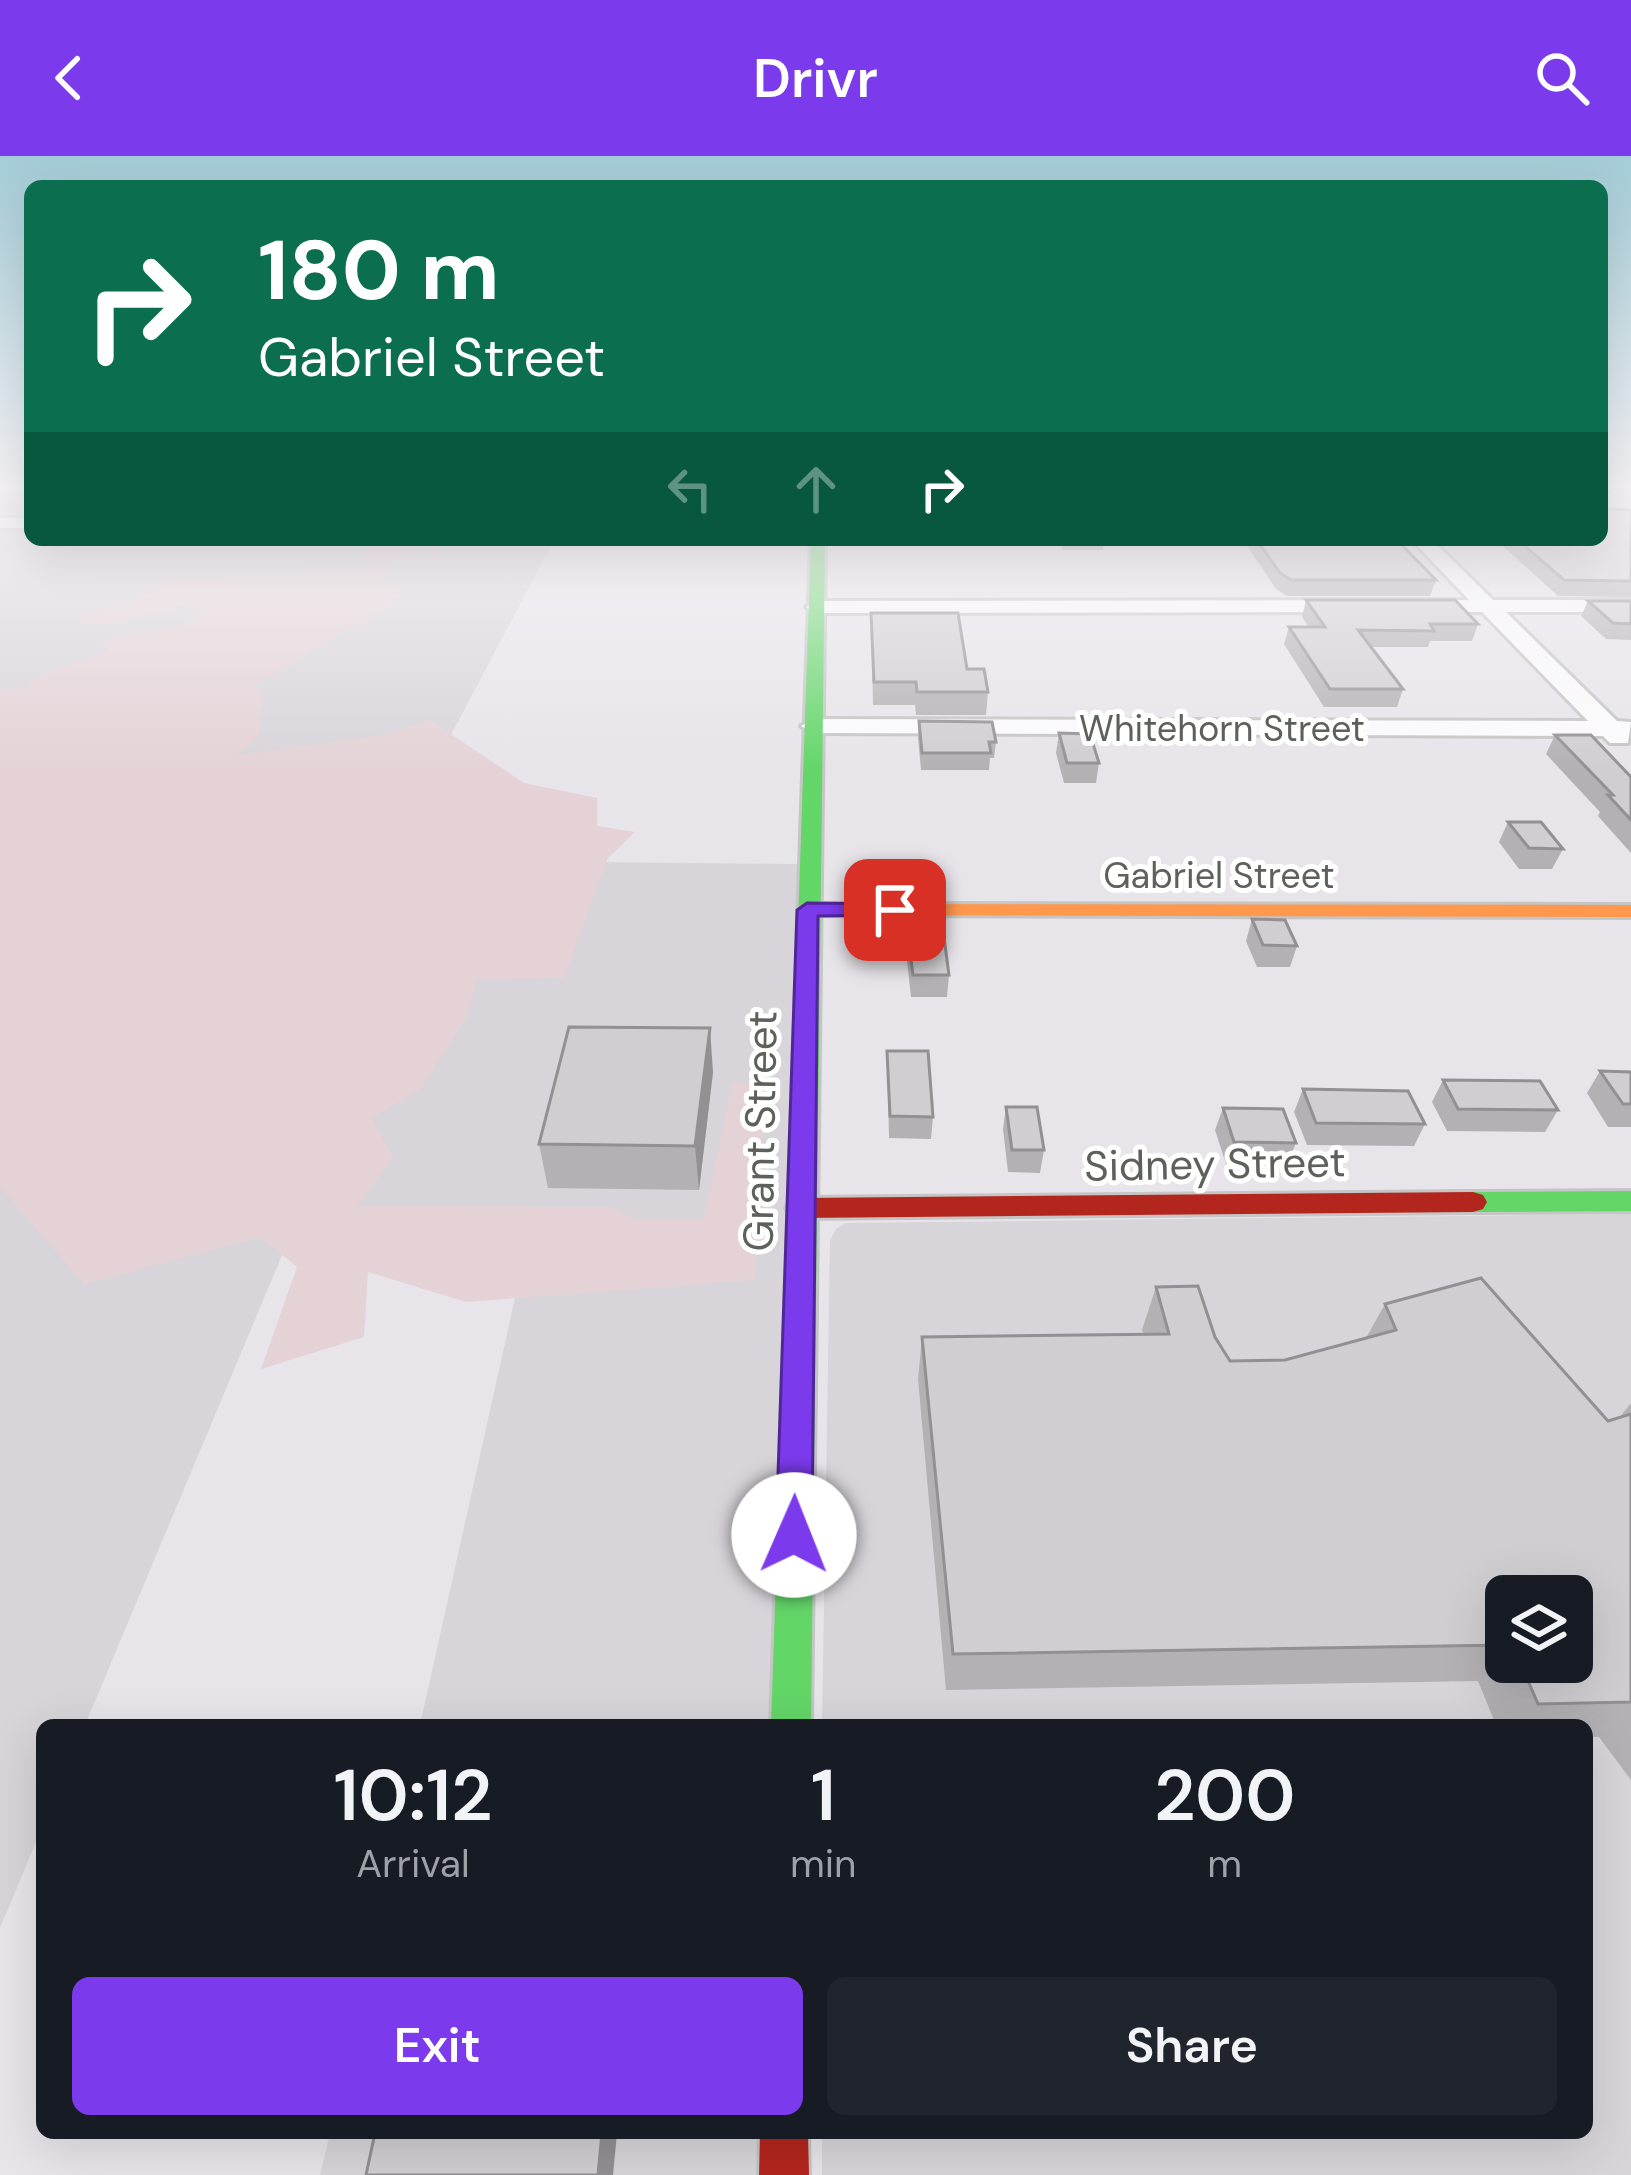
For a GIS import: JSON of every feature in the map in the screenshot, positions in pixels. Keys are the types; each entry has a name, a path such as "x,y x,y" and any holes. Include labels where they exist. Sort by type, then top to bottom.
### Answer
{"street":[{"name":"Grant Street","path":"791,1719 817,581"},
{"path":"1462,581 1620,729 1631,750"},
{"path":"817,608 1631,606"},
{"name":"Whitehorn Street","path":"813,726 1620,729"},
{"name":"Gabriel Street","path":"807,910 1631,911"},
{"name":"Sidney Street","path":"800,1208 1631,1201"},
{"path":"784,2139 784,2175"}],"shaded area":[{"path":"0,581 532,581 385,860 800,864 774,1719 421,1719 531,1226 296,1222 88,1719 36,1719 36,1842 0,1928"},
{"path":"165,581 390,581 408,590 254,686 262,692 259,735 238,755 383,735 430,720 524,783 597,798 597,826 635,832 608,858 564,978 477,980 466,1019 421,1089 372,1118 393,1158 357,1206 613,1207 635,1220 703,1219 732,1084 766,1081 755,1280 466,1302 368,1272 364,1337 261,1369 297,1267 260,1237 84,1284 0,1187 0,690 29,688 32,679 108,650 101,642 192,621 195,603 113,623 80,623 77,615 133,602"},
{"path":"1631,1214 1631,2175 822,2175 822,2139 1593,2139 1593,1719 822,1719 830,1240 845,1223"},
{"path":"329,2139 764,2139 762,2175 320,2175"}],"building":[{"path":"1306,600 1455,600 1478,624 1430,624 1434,631 1358,630 1403,689 1330,689 1289,627 1325,627"},
{"path":"1588,601 1631,601 1631,624 1613,623"},
{"path":"871,613 958,613 967,669 984,669 988,692 917,692 916,682 874,682"},
{"path":"919,721 992,722 996,742 989,742 991,753 922,753"},
{"path":"1059,733 1090,734 1099,763 1067,763"},
{"path":"1555,735 1591,735 1631,777 1631,820 1608,795 1613,795"},
{"path":"1508,822 1541,822 1563,849 1529,848"},
{"path":"1252,919 1285,920 1297,946 1263,945"},
{"path":"907,930 943,930 949,975 913,975"},
{"path":"569,1027 710,1028 695,1146 539,1144"},
{"path":"887,1051 928,1051 933,1117 890,1116"},
{"path":"1600,1071 1631,1072 1631,1104 1623,1104"},
{"path":"1443,1080 1540,1081 1558,1110 1458,1109"},
{"path":"1303,1089 1408,1091 1425,1124 1316,1123"},
{"path":"1006,1107 1037,1107 1044,1150 1012,1150"},
{"path":"1223,1108 1283,1109 1296,1143 1234,1142"},
{"path":"1481,1278 1608,1421 1631,1414 1631,1702 1538,1704 1529,1683 1593,1683 1593,1575 1485,1575 1485,1645 953,1654 922,1337 1169,1334 1156,1287 1198,1286 1215,1337 1230,1361 1285,1360 1396,1330 1385,1304"},
{"path":"374,2139 601,2139 598,2175 366,2175"}],"traffic: fast":[{"path":"791,1719 817,581"},
{"path":"1473,1202 1631,1201"}],"traffic: slow":[{"path":"807,910 1631,911"}],"traffic: jam":[{"path":"800,1208 1473,1202"},
{"path":"784,2139 784,2175"}],"route":[{"path":"794,1535 807,910 895,910"}]}
